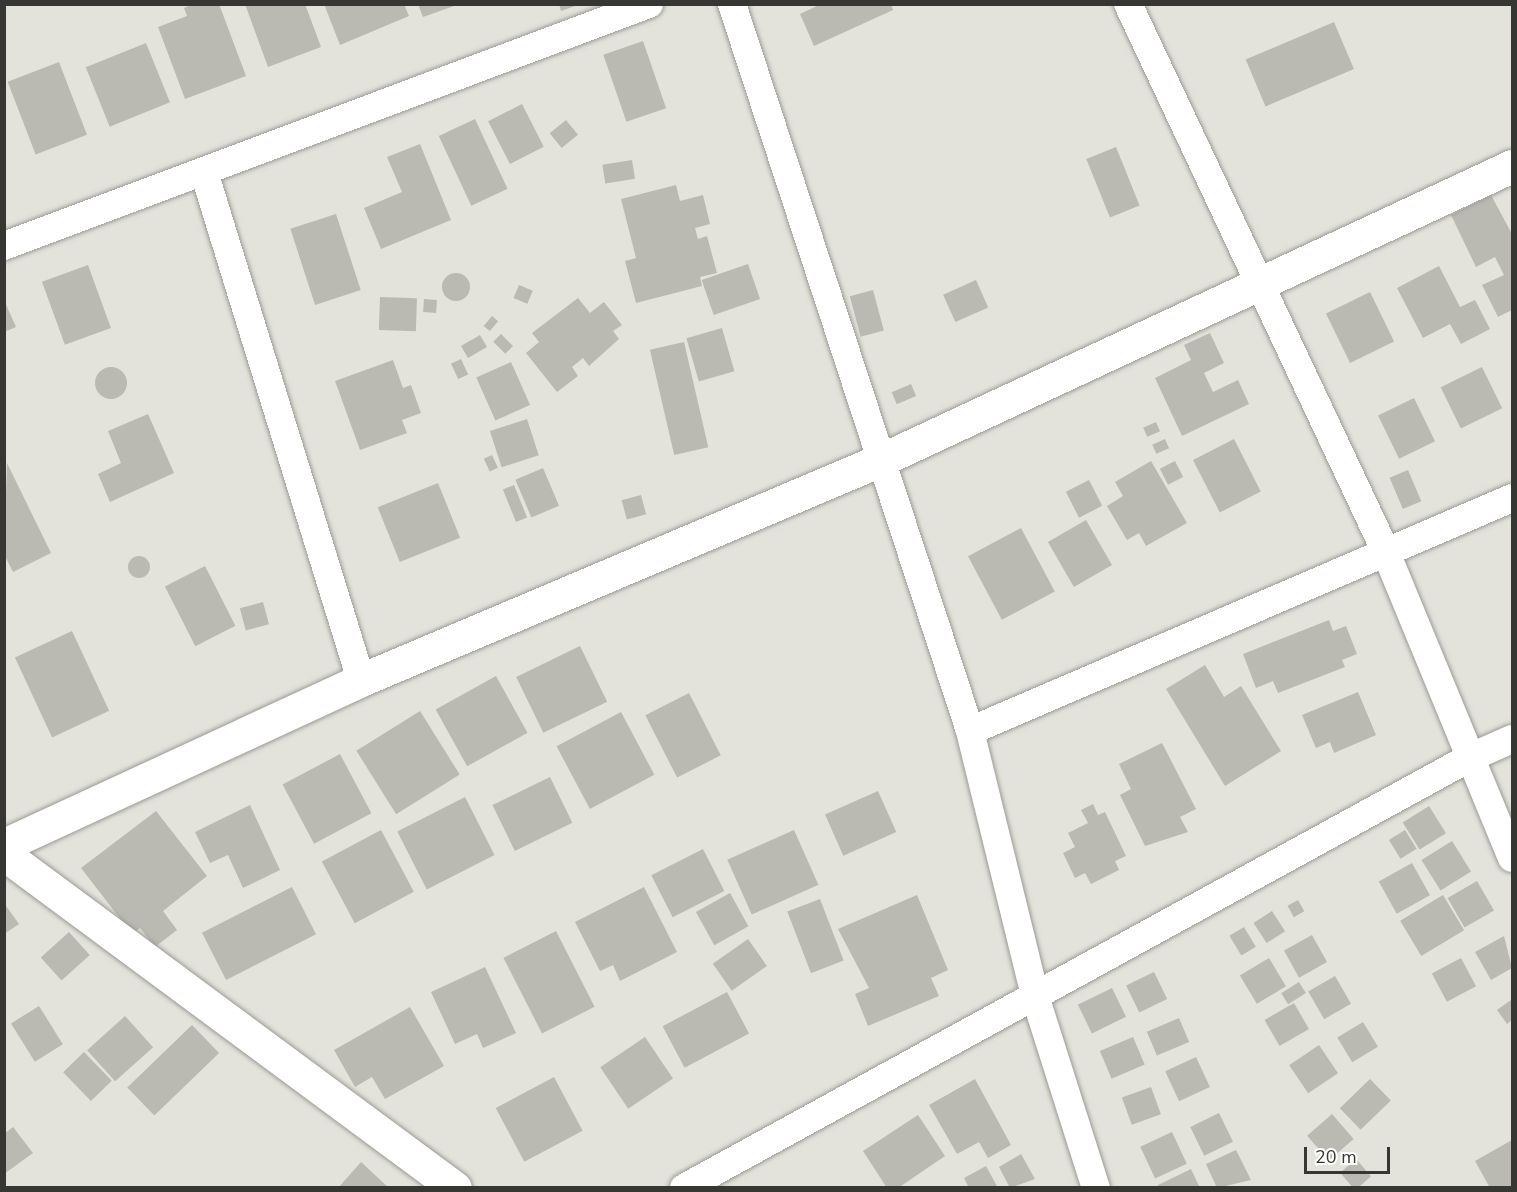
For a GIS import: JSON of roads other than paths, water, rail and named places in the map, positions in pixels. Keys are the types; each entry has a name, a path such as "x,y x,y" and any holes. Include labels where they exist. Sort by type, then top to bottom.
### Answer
{"street":[{"path":"4,246 649,4"},
{"path":"732,4 883,459 970,731 1035,996 1096,1188"},
{"path":"1128,4 1264,284 1385,550 1512,858"},
{"path":"4,845 361,680 883,459 1264,284 1512,166"},
{"path":"204,172 361,680"},
{"path":"970,731 1385,550 1512,498"},
{"path":"684,1188 1469,758 1512,739"},
{"path":"4,854 454,1188"}]}
